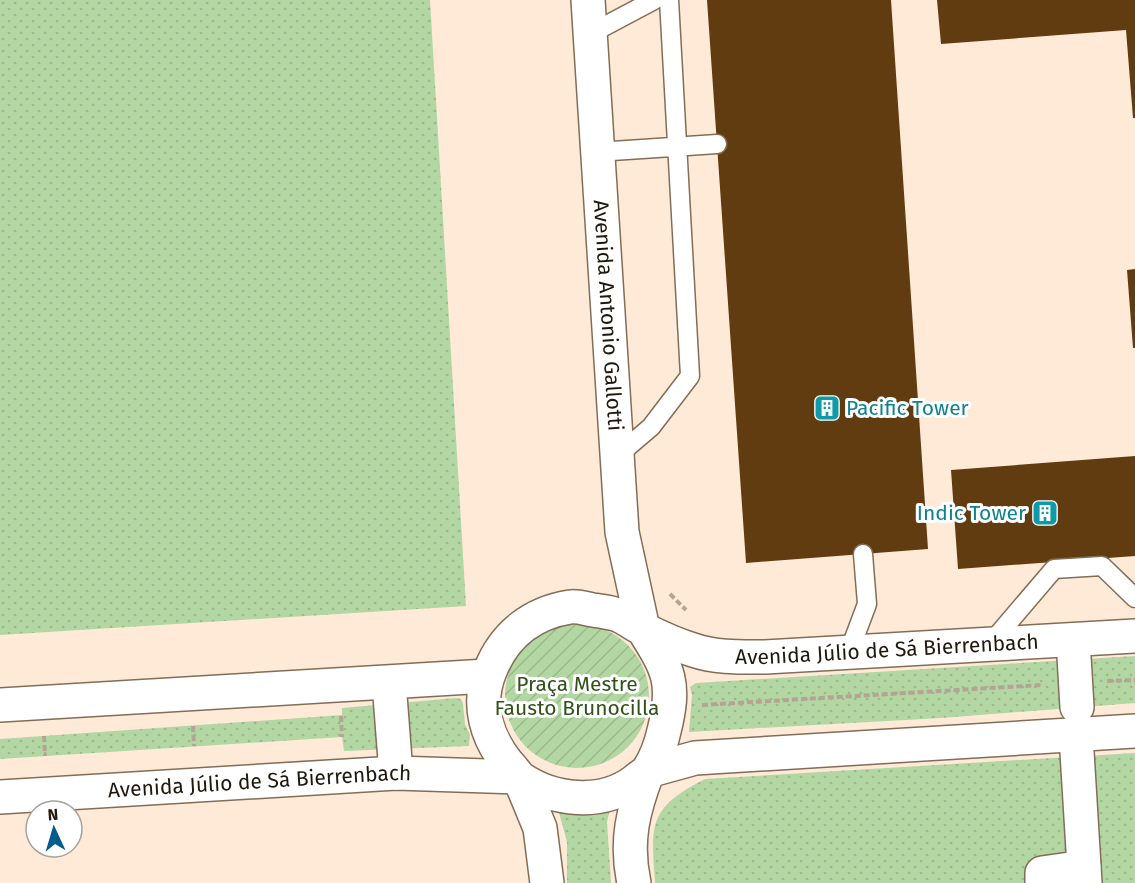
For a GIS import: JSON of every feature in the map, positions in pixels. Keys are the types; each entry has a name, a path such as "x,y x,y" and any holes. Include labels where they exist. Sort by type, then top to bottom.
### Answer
{"street":[{"name":"Avenida Antonio Gallotti","path":"589,10 621,532 644,630"},
{"path":"547,883 540,828 519,777 495,748 486,725 484,700 488,676 496,655 510,637 528,622 550,611 574,607 617,614 644,630 664,662 671,691 661,742 635,805 631,828 630,867 633,883"},
{"name":"Avenida Júlio de Sá Bierrenbach","path":"644,630 692,650 722,657 765,657 1135,636"},
{"path":"1073,640 1076,695"},
{"path":"0,705 488,676"},
{"path":"389,683 396,773"},
{"path":"519,777 554,795 579,798 604,796 628,786 648,771 695,758 1135,732"},
{"path":"1042,883 1042,873 1084,875 1077,752"},
{"name":"Avenida Júlio de Sá Bierrenbach","path":"0,796 396,773 519,777"}],"lane":[{"path":"589,10 654,0"},
{"path":"617,456 651,427 690,376 669,0"},
{"path":"597,152 717,144"},
{"path":"849,652 867,604 863,554"},
{"path":"990,644 1054,569 1102,566 1135,598"}],"path":[{"path":"669,592 689,614"},
{"path":"669,710 691,706 1076,695 1135,680"},
{"path":"341,715 342,736"},
{"path":"193,725 194,746"},
{"path":"44,736 45,756"}],"green space":[{"path":"0,0 430,0 466,606 0,635"},
{"name":"Praça Mestre Fausto Brunocilla","path":"577,624 605,629 628,645 644,668 649,696 644,724 628,747 605,763 577,768 549,763 526,747 510,724 505,696 510,668 526,645 549,629"},
{"path":"1135,656 1135,703 941,718 689,732 692,695 690,687 696,683"},
{"path":"461,699 463,704 465,724 470,735 469,746 344,751 342,737 0,759 0,739 342,715 342,708"},
{"path":"1135,753 1135,883 655,883 653,845 658,819 673,799 705,779"},
{"path":"611,804 607,822 611,883 567,883 567,842 558,809"}],"building":[{"name":"Pacific Tower","path":"707,0 891,0 928,549 746,563"},
{"path":"937,0 1135,0 1135,118 1133,118 1126,30 941,44"},
{"path":"1135,269 1135,348 1133,348 1127,270"},
{"name":"Indic Tower","path":"1135,456 1135,556 958,569 951,470"}],"place":[{"name":"Pacific Tower","path":"827,408"},
{"name":"Indic Tower","path":"1045,513"}]}
